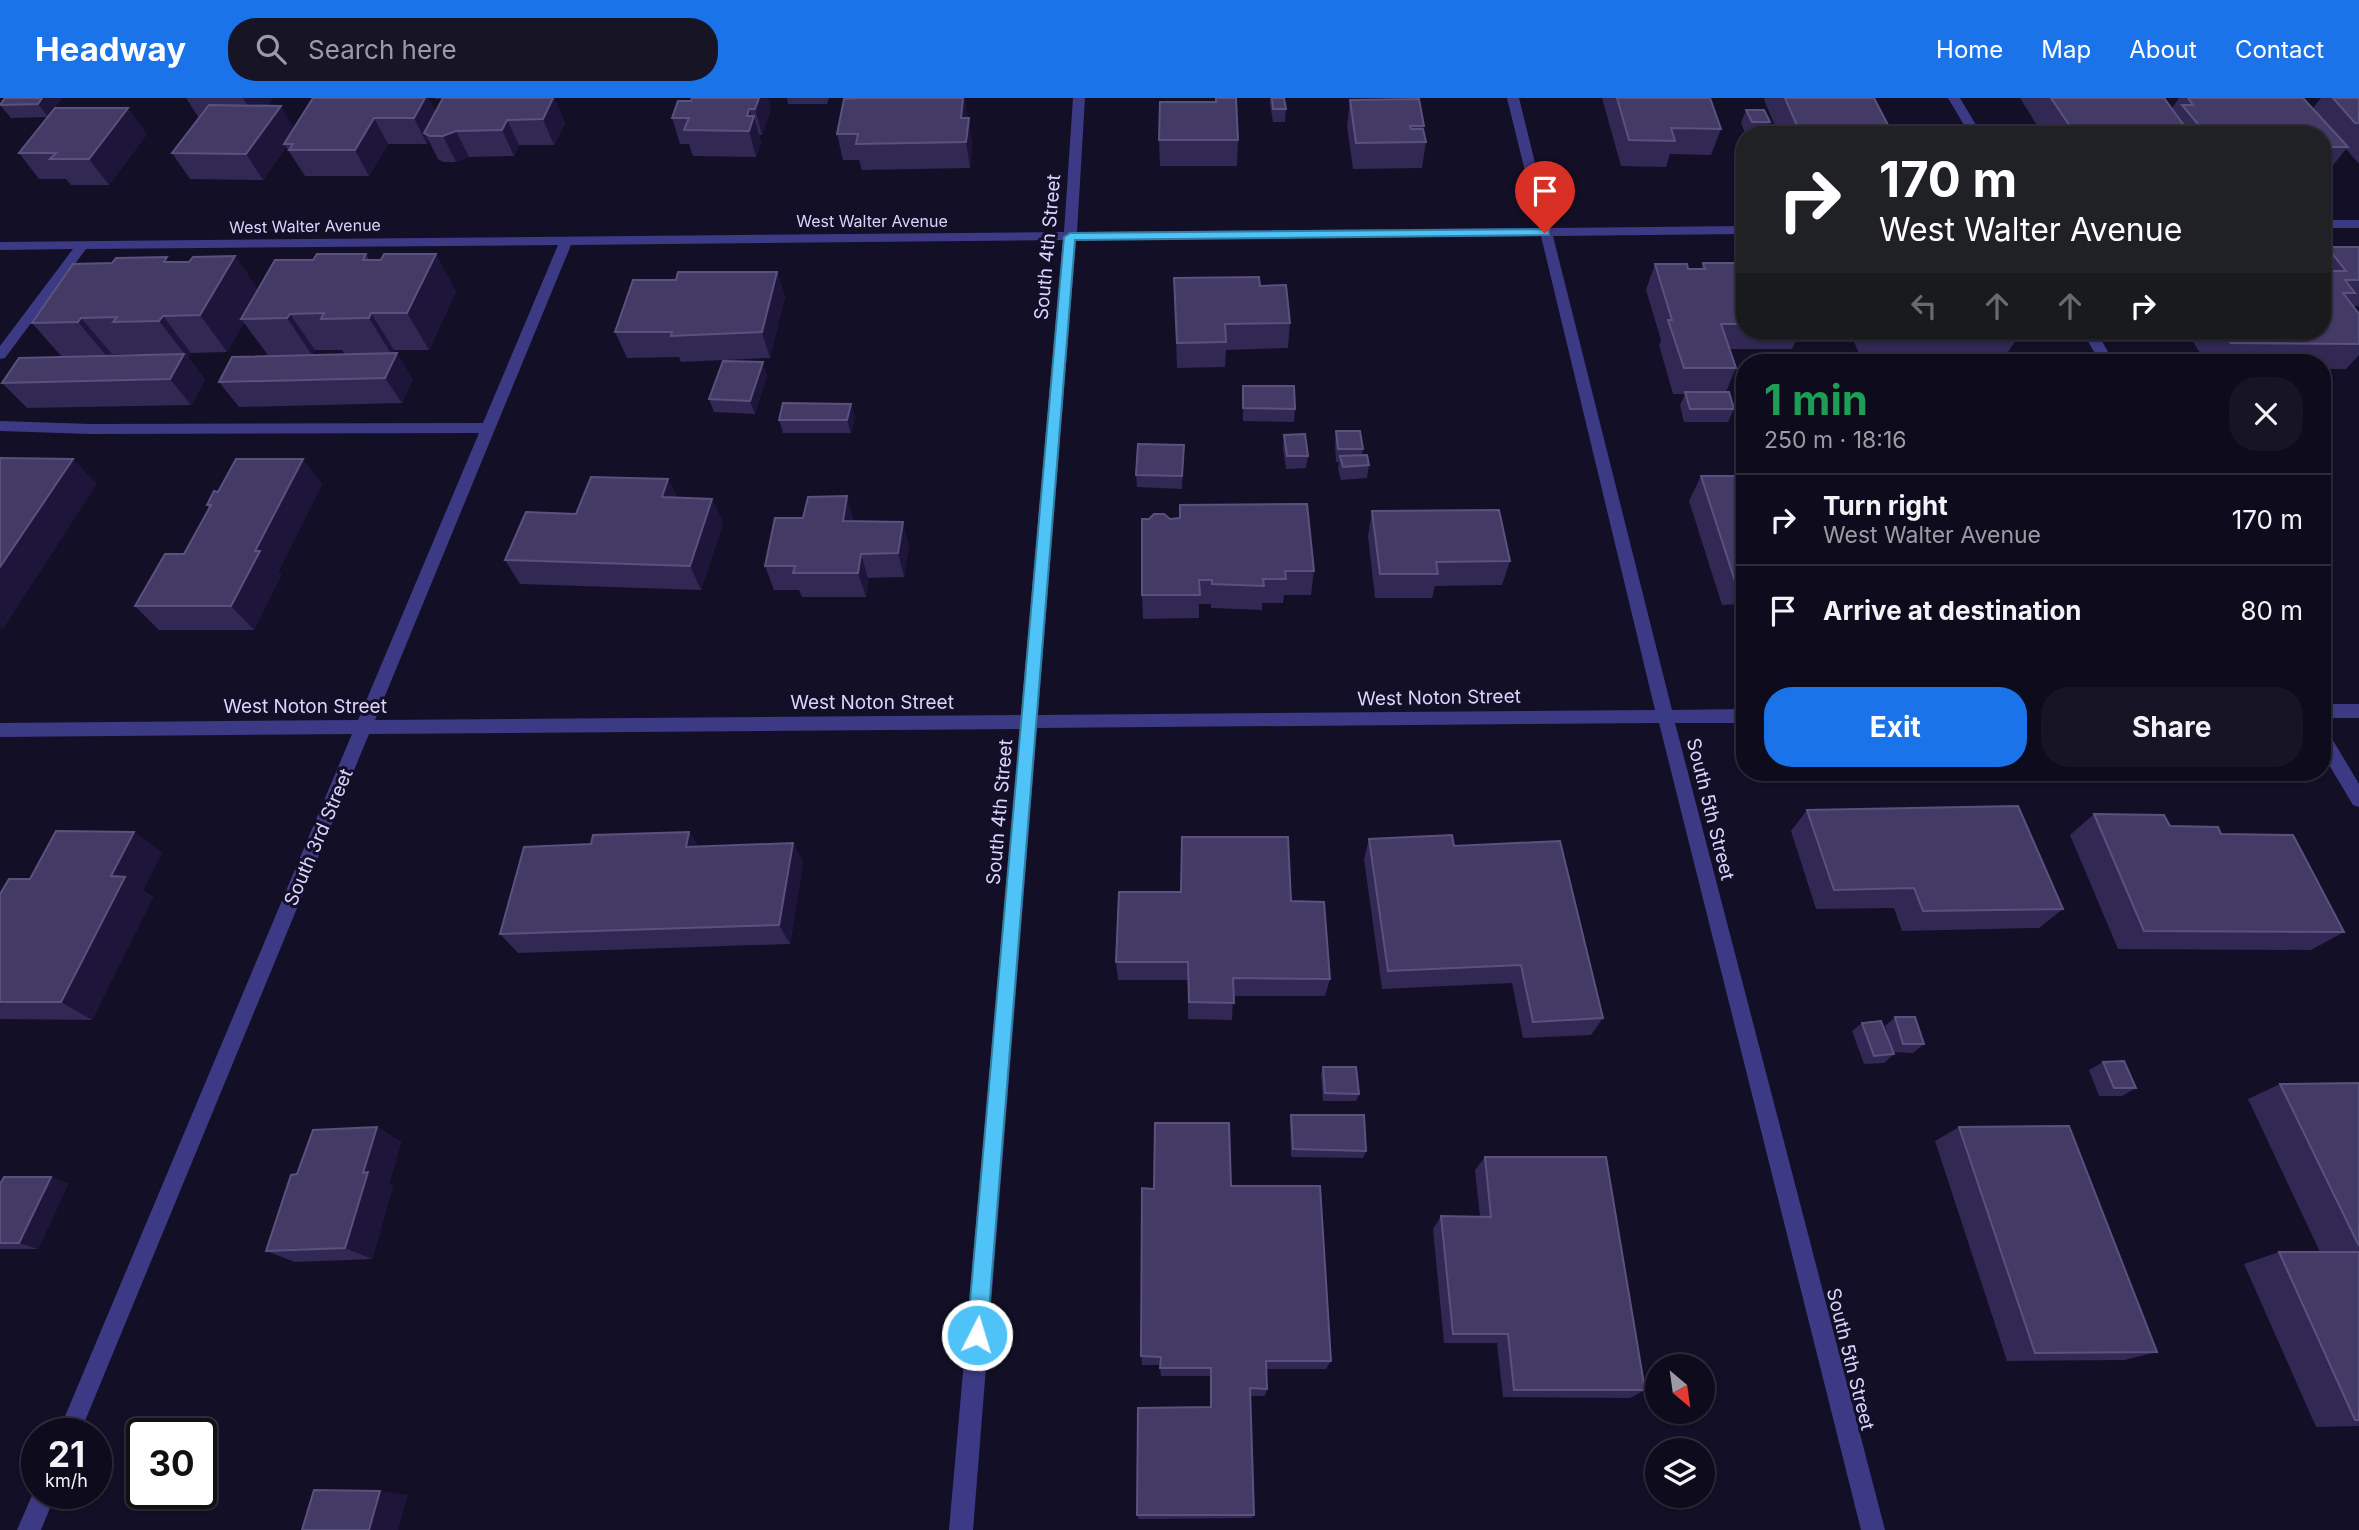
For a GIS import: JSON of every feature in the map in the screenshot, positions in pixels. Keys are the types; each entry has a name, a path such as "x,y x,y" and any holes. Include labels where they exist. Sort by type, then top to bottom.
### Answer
{"street":[{"name":"South 4th Street","path":"961,1530 1070,237 1079,98"},
{"name":"South 5th Street","path":"1513,98 1665,716 1872,1530"},
{"path":"1954,98 1971,126"},
{"path":"2331,224 2359,224"},
{"name":"West Walter Avenue","path":"0,246 1736,230"},
{"name":"South 3rd Street","path":"75,1418 566,241"},
{"path":"0,355 82,246"},
{"path":"0,426 91,429 488,428"},
{"path":"2331,711 2359,711"},
{"name":"West Noton Street","path":"0,730 1736,716"},
{"path":"2331,752 2359,800"},
{"path":"29,1530 38,1509"}],"building":[{"path":"5,98 42,98 38,104 0,105"},
{"path":"313,98 425,98 414,118 374,118 355,150 289,150 293,144 284,144"},
{"path":"443,98 553,98 543,119 507,120 502,130 456,131 443,136 430,136 424,133"},
{"path":"692,98 759,98 755,109 749,109 747,116 754,116 749,131 684,130 689,118 672,118 678,101 691,101"},
{"path":"963,98 961,118 969,118 966,142 856,144 858,134 837,134 844,99"},
{"path":"1216,98 1236,98 1238,140 1159,140 1160,102 1216,102"},
{"path":"1272,98 1284,98 1286,109 1273,109"},
{"path":"1617,98 1710,98 1721,129 1671,128 1675,141 1629,140"},
{"path":"1785,98 1874,98 1888,125 1894,126 1797,126"},
{"path":"2051,98 2164,98 2184,126 2070,126"},
{"path":"2188,98 2303,98 2329,126 2200,126 2182,105 2193,105"},
{"path":"2333,98 2359,98 2359,123 2355,123"},
{"path":"1419,99 1424,126 1410,126 1411,129 1423,129 1426,142 1356,143 1350,100"},
{"path":"209,105 281,106 246,154 172,153"},
{"path":"55,108 128,108 89,159 50,159 56,153 19,153"},
{"path":"1746,110 1764,110 1770,122 1752,122"},
{"path":"2331,128 2348,147 2331,147"},
{"path":"2331,247 2359,247 2359,280 2345,280 2355,293 2343,293 2359,314 2359,344 2231,343 2229,340 2331,340 2331,271 2346,271 2331,252"},
{"path":"317,254 366,254 363,260 381,260 384,254 436,254 407,313 371,313 369,318 321,319 324,313 290,314 287,318 241,319 275,260 313,260"},
{"path":"235,256 200,315 163,316 159,321 113,322 117,317 81,318 78,322 32,323 73,264 112,263 116,258 167,257 164,262 189,262 193,257"},
{"path":"1703,263 1736,263 1736,324 1721,324 1736,368 1684,368 1668,320 1672,320 1655,264 1687,264 1688,269 1705,269"},
{"path":"678,272 777,272 762,332 671,336 672,332 615,332 633,280 676,280"},
{"path":"1259,277 1260,286 1286,285 1290,323 1225,324 1226,342 1177,343 1174,278"},
{"path":"397,353 385,378 219,382 232,357"},
{"path":"184,354 170,379 2,383 19,358"},
{"path":"723,361 763,362 750,401 709,399"},
{"path":"1243,386 1294,386 1295,409 1243,408"},
{"path":"1685,392 1729,392 1734,409 1690,409"},
{"path":"783,403 851,404 847,420 779,420"},
{"path":"1336,431 1360,431 1363,449 1338,449"},
{"path":"1305,434 1308,456 1287,456 1284,435"},
{"path":"1138,444 1184,445 1182,476 1136,475"},
{"path":"1367,455 1369,465 1343,467 1340,456"},
{"path":"0,458 73,459 0,567"},
{"path":"236,459 303,459 255,551 260,551 231,606 135,606 165,554 184,554 211,505 207,505 214,491 218,492"},
{"path":"1701,476 1736,476 1735,581"},
{"path":"591,477 668,479 662,497 712,499 690,566 505,560 526,512 576,514"},
{"path":"847,496 843,521 903,522 898,553 861,554 858,573 793,573 795,566 765,566 775,518 803,518 808,497"},
{"path":"1307,504 1314,571 1285,571 1286,579 1263,579 1264,586 1212,584 1212,580 1199,580 1200,595 1142,595 1142,519 1149,519 1154,514 1164,514 1170,519 1180,518 1180,505"},
{"path":"1499,510 1510,561 1436,562 1438,574 1380,574 1372,511"},
{"path":"2018,806 2063,909 1923,911 1914,888 1834,890 1807,810"},
{"path":"2094,814 2164,815 2170,826 2218,827 2221,834 2293,835 2344,932 2144,931"},
{"path":"56,831 134,832 111,876 125,877 61,1002 0,1002 0,894 9,879 30,879"},
{"path":"689,832 686,847 793,843 779,925 500,934 524,847 591,844 593,835"},
{"path":"1452,835 1454,846 1560,841 1603,1018 1533,1022 1521,965 1388,971 1369,839"},
{"path":"1182,837 1288,837 1291,901 1324,902 1330,979 1233,978 1234,1003 1189,1002 1188,962 1116,962 1119,892 1181,892"},
{"path":"1895,1017 1915,1017 1924,1044 1903,1044"},
{"path":"1881,1021 1894,1054 1874,1056 1862,1023"},
{"path":"2124,1061 2136,1088 2114,1088 2103,1062"},
{"path":"1323,1067 1356,1067 1359,1094 1325,1093"},
{"path":"2359,1083 2359,1246 2280,1084"},
{"path":"1291,1115 1364,1115 1366,1151 1293,1149"},
{"path":"1155,1123 1229,1123 1231,1186 1320,1186 1331,1361 1266,1361 1267,1389 1250,1388 1254,1515 1137,1515 1138,1408 1211,1407 1211,1368 1160,1368 1161,1357 1141,1356 1142,1188 1154,1189"},
{"path":"2069,1126 2157,1352 2035,1353 1959,1127"},
{"path":"377,1127 363,1173 368,1172 345,1248 266,1251 291,1175 297,1174 313,1130"},
{"path":"1485,1157 1606,1157 1645,1390 1514,1390 1508,1334 1453,1334 1441,1216 1491,1217"},
{"path":"4,1177 51,1177 19,1243 0,1243 0,1184"},
{"path":"2279,1252 2359,1252 2359,1420 2355,1420"},
{"path":"314,1490 380,1491 369,1530 302,1530"}],"route":[{"path":"977,1335 1070,237 1545,233"}]}
